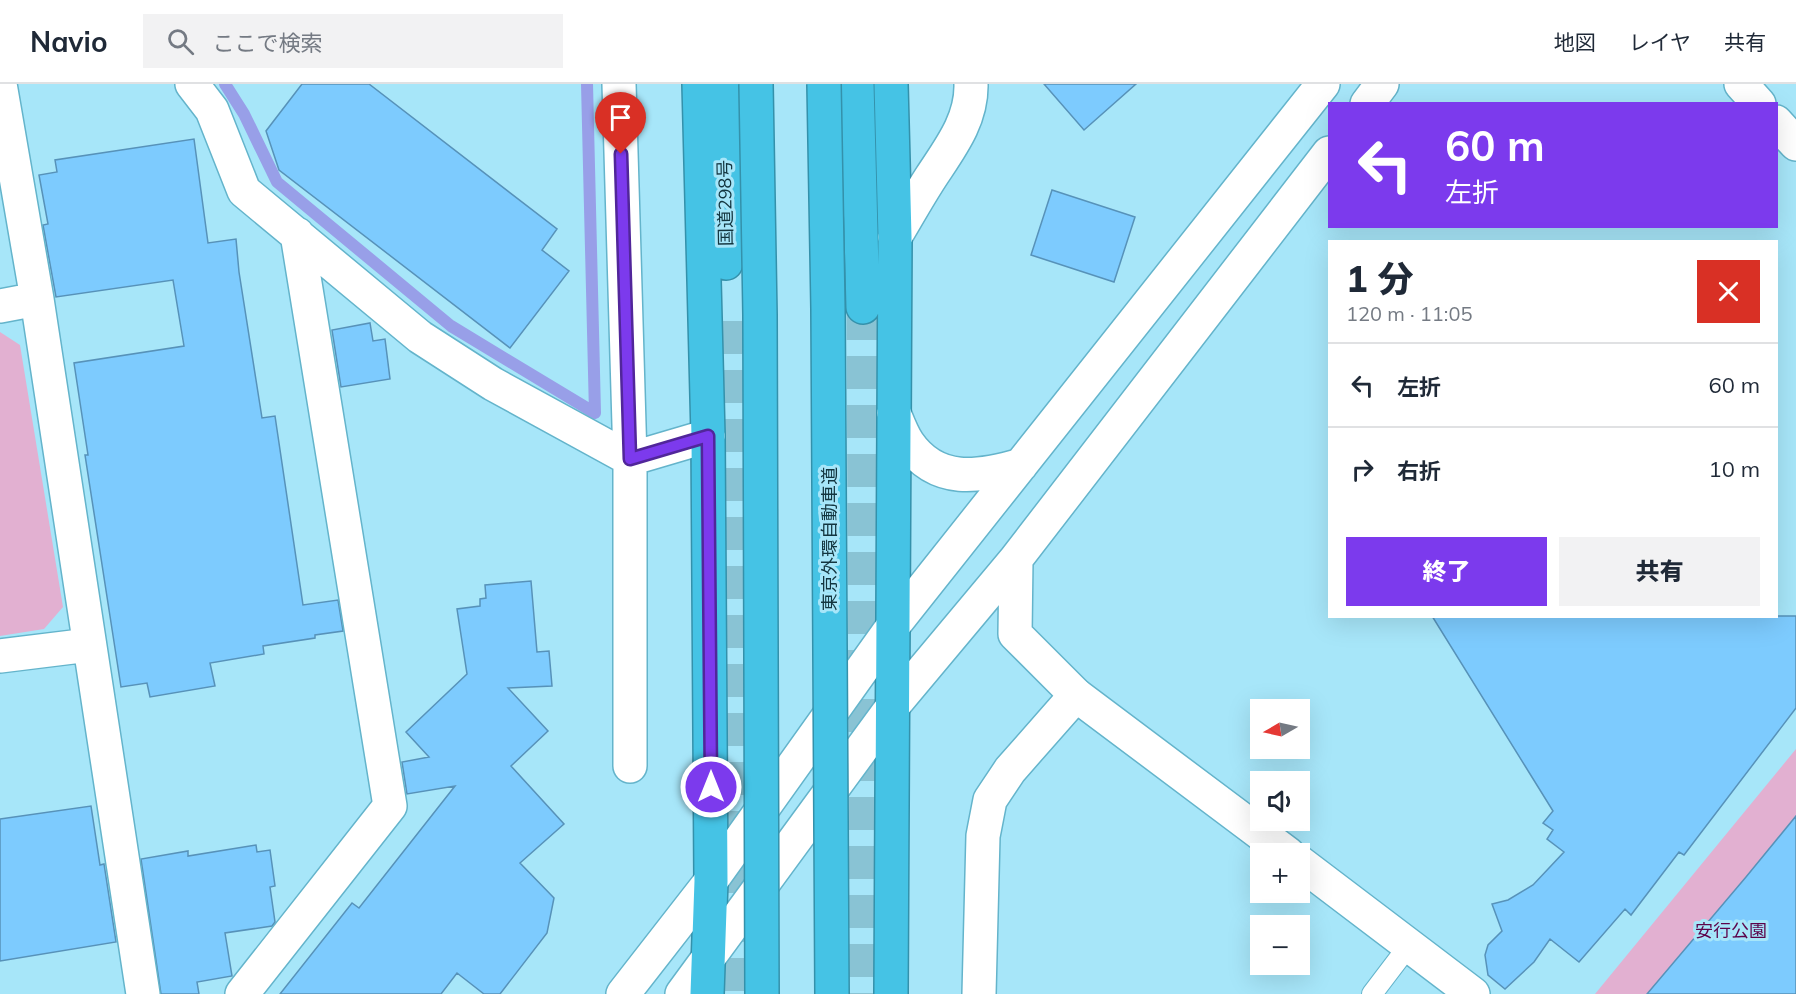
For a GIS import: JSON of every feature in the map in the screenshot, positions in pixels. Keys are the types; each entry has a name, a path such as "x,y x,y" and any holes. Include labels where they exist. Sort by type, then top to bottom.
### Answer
{"highway":[{"path":"699,84 708,436 711,881 707,994"},
{"name":"国道298号","path":"723,84 727,321"},
{"path":"756,84 760,339 762,994"},
{"name":"東京外環自動車道","path":"824,84 828,320 832,994"},
{"path":"857,84 863,307"},
{"path":"891,84 895,237 891,994"}],"street":[{"path":"0,84 37,299 143,994"},
{"path":"192,84 212,110 244,191 420,337 493,384 630,459 708,436"},
{"path":"619,84 630,459 630,766"},
{"path":"895,237 957,140 971,98 971,84"},
{"path":"623,994 711,881 892,626 1323,84"},
{"path":"1368,102 1382,84"},
{"path":"1741,84 1757,102"},
{"path":"1778,124 1796,144"},
{"path":"682,994 892,706 1016,559 1328,154"},
{"path":"242,994 390,806 297,234"},
{"path":"0,306 37,299"},
{"path":"894,413 908,443 927,464 965,476 990,474 1021,465"},
{"path":"1016,559 1015,634 1076,695 1273,843"},
{"path":"0,656 89,645"},
{"path":"979,994 983,836 990,800 1010,770 1076,695"},
{"path":"1310,870 1473,994"}],"lane":[{"path":"1372,994 1410,944"}],"green space":[{"path":"0,332 20,345 63,607 44,629 0,636"},
{"name":"安行公園","path":"1796,749 1796,994 1595,994"}],"building":[{"path":"302,84 369,84 557,229 542,250 569,271 510,348 279,170 266,131"},
{"path":"1044,84 1136,84 1084,130"},
{"path":"194,139 208,243 236,239 262,418 275,416 303,605 338,600 343,631 263,646 264,654 210,663 215,686 150,697 147,683 121,687 85,455 88,455 74,363 184,346 173,280 56,297 43,225 48,224 39,175 57,172 55,160"},
{"path":"1052,190 1135,217 1114,282 1031,255"},
{"path":"370,323 373,341 385,339 390,379 341,387 332,330"},
{"path":"531,581 537,652 549,651 552,686 508,688 548,731 511,766 564,824 520,863 554,898 547,933 500,994 484,994 457,973 441,994 280,994 352,903 359,908 455,786 407,794 402,762 429,757 406,732 467,674 457,609 480,606 480,599 486,598 485,585"},
{"path":"1778,616 1796,616 1796,708 1684,855 1679,852 1631,915 1625,909 1579,962 1550,939 1534,962 1505,989 1488,975 1485,955 1488,945 1502,931 1492,904 1508,900 1533,885 1564,852 1547,839 1553,830 1543,823 1553,811 1433,618 1778,618"},
{"path":"91,806 100,865 104,864 116,942 0,961 0,819"},
{"path":"1796,816 1796,994 1647,994 1746,877"},
{"path":"256,845 257,852 270,850 275,886 270,887 275,922 272,926 225,933 232,976 197,982 199,994 161,994 141,859 188,851 188,856"}],"waterway":[{"path":"225,84 244,114 277,182 451,326 595,413 587,84"}],"tunnel":[{"path":"863,307 866,994"},
{"path":"727,321 729,994"}],"route":[{"path":"621,154 630,459 708,436 711,787"}]}
